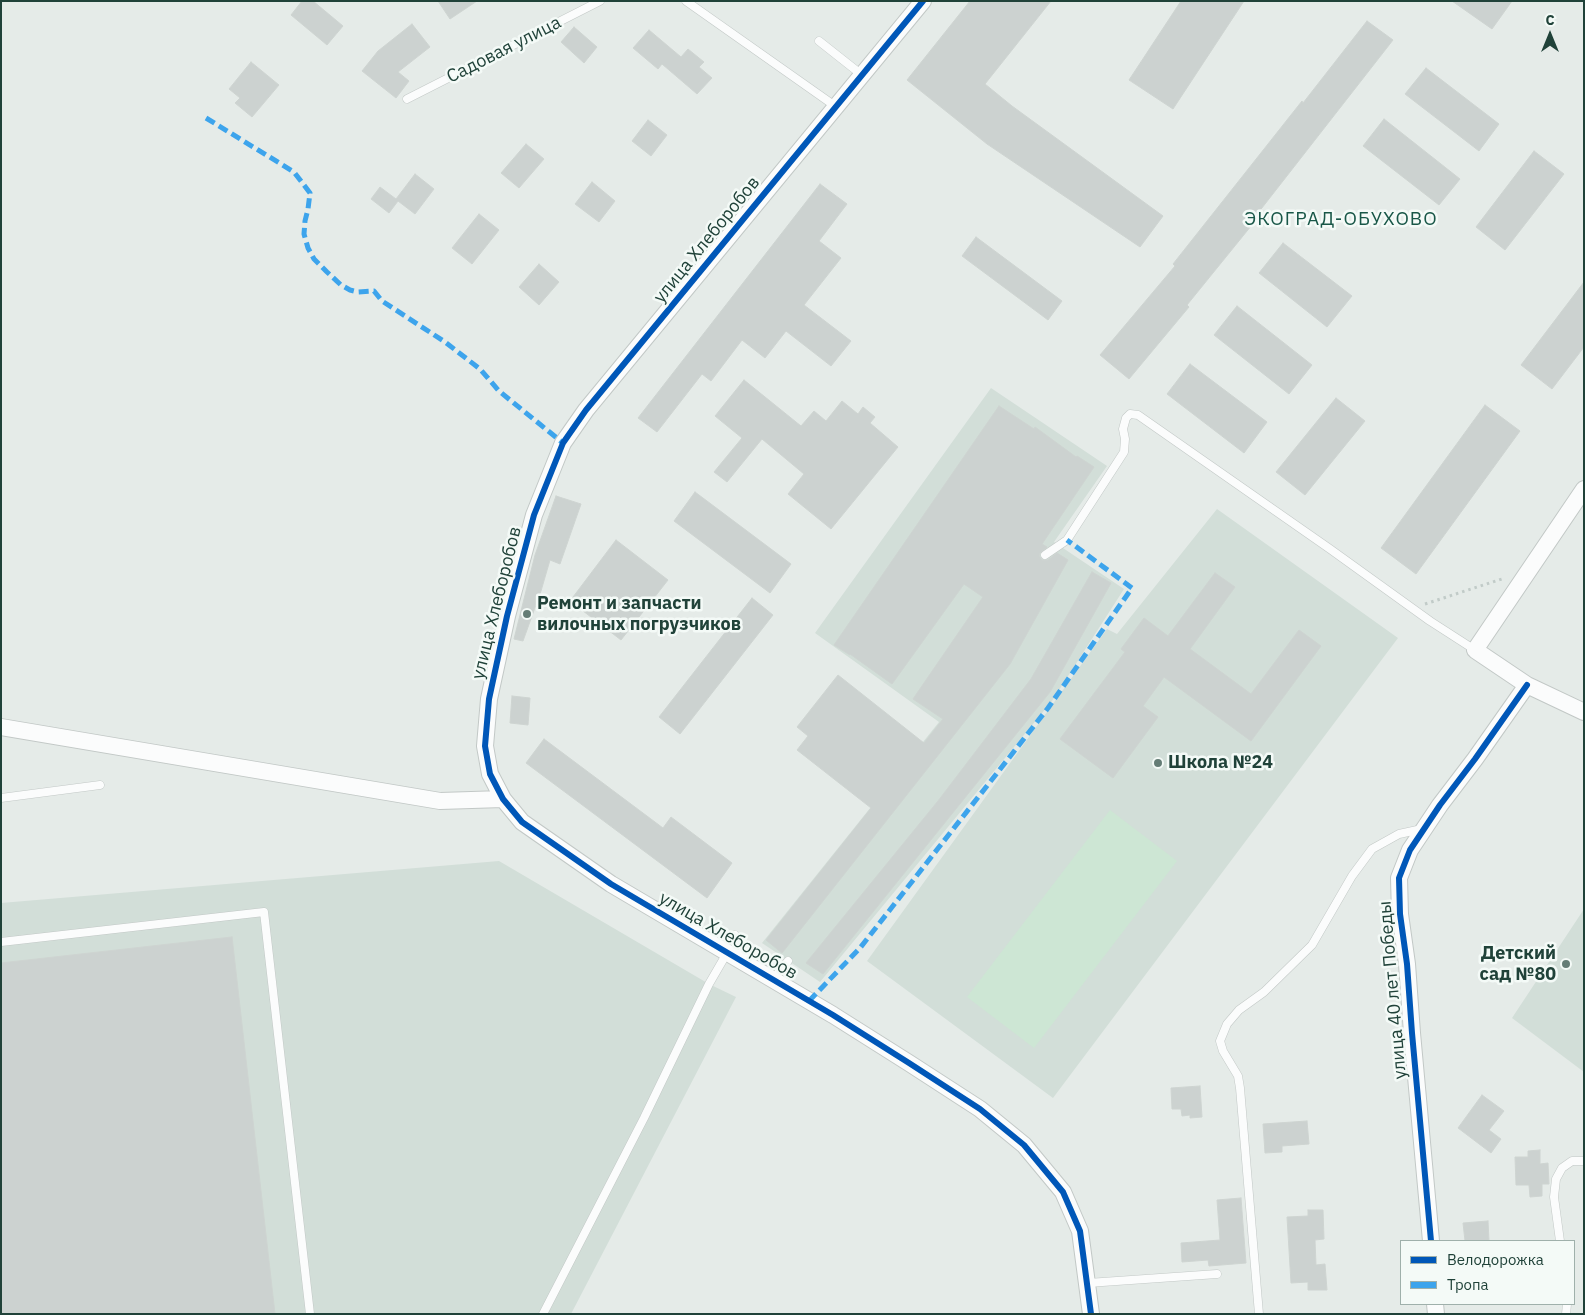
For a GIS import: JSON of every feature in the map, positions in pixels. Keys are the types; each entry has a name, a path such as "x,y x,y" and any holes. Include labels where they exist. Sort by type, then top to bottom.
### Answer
{"street":[{"name":"улица Хлеборобов","path":"923,1 593,402 563,443 534,515 507,616 489,699 485,746 490,774 503,799 522,822 611,884 842,1020 980,1108 1024,1145 1063,1192 1080,1231 1091,1314"},
{"path":"1584,489 1475,650 1527,686 1584,712"},
{"name":"улица 40 лет Победы","path":"1431,1240 1412,1033 1408,964 1400,914 1400,878 1410,850 1440,805 1527,686"},
{"path":"1,727 440,801 503,799"}],"lane":[{"name":"Садовая улица","path":"407,99 600,1"},
{"path":"686,1 836,106"},
{"path":"819,42 862,75"},
{"path":"1045,555 1067,540 1124,452 1124,429 1126,418 1130,414 1138,416 1430,621 1475,650"},
{"path":"1,798 100,785"},
{"path":"1259,1314 1240,1088 1238,1076 1223,1051 1220,1041 1227,1024 1239,1010 1264,992 1312,945 1352,876 1372,849 1398,834 1424,829"},
{"path":"1,942 264,912 310,1314"},
{"path":"735,936 753,968"},
{"path":"543,1314 644,1118 709,984 728,953"},
{"path":"773,979 788,961"},
{"path":"1560,1240 1554,1198 1556,1179 1562,1168 1572,1161 1584,1161"},
{"path":"1088,1283 1217,1274"}],"path":[{"path":"1413,608 1528,571"}],"shaded area":[{"path":"991,388 1107,466 1054,542 1124,589 1052,701 820,982 762,943 939,722 815,633"},
{"name":"Школа №24","path":"1217,509 1398,638 1053,1098 867,961 1107,629 1117,634"},
{"path":"499,861 709,984 736,997 571,1314 1,1314 1,903"},
{"name":"Детский сад №80","path":"1584,909 1584,1072 1512,1018"}],"green space":[{"path":"1110,810 1177,861 1034,1048 967,997"}],"building":[{"path":"302,1 313,1 343,26 327,45 291,15"},
{"path":"438,1 477,1 450,19"},
{"path":"970,1 1051,1 985,84 1012,106 1163,216 1140,247 987,144 907,80"},
{"path":"1181,1 1244,1 1173,109 1129,80"},
{"path":"1452,1 1512,1 1492,29"},
{"path":"1367,21 1393,40 1258,213 1260,215 1187,305 1189,307 1129,379 1100,355 1175,266 1173,264"},
{"path":"412,24 430,47 398,72 409,81 396,98 362,71 378,51"},
{"path":"574,27 597,47 584,63 561,42"},
{"path":"649,30 681,57 688,49 704,62 699,67 712,78 697,94 662,64 658,69 633,48"},
{"path":"251,62 279,85 252,117 235,103 240,98 229,89"},
{"path":"1426,68 1499,124 1479,151 1405,94"},
{"path":"1384,119 1460,179 1439,205 1363,146"},
{"path":"648,120 667,135 651,156 632,141"},
{"path":"526,144 544,159 519,188 501,173"},
{"path":"1534,151 1564,174 1505,250 1476,227"},
{"path":"415,174 434,189 415,214 398,201 389,213 371,199 380,187 396,199"},
{"path":"592,182 615,201 599,222 575,204"},
{"path":"820,184 847,204 819,241 841,258 804,305 851,341 831,366 786,331 765,358 742,340 711,381 702,374 657,432 638,418"},
{"path":"479,214 499,230 472,264 452,248"},
{"path":"976,237 1062,301 1048,320 962,256"},
{"path":"1283,243 1352,296 1327,327 1259,273"},
{"path":"539,264 559,282 539,305 519,287"},
{"path":"1584,282 1584,347 1552,389 1521,365"},
{"path":"1237,306 1312,365 1289,394 1214,335"},
{"path":"1190,364 1267,422 1244,453 1167,394"},
{"path":"744,380 801,426 814,411 826,421 842,401 858,414 863,407 875,417 870,423 898,447 831,529 788,494 804,474 762,439 727,482 714,472 742,438 715,416"},
{"path":"1336,398 1365,421 1305,495 1276,472"},
{"path":"1485,405 1520,431 1416,574 1381,548"},
{"path":"999,406 1034,429 1035,427 1076,457 1094,467 1042,544 1047,547 1040,553 1039,556 1042,560 1048,560 1057,553 1068,560 1010,664 782,953 766,940 871,808 797,750 808,736 797,727 838,675 924,743 943,719 913,699 983,597 964,584 892,684 834,645"},
{"path":"695,492 791,564 770,593 674,521"},
{"path":"556,496 581,504 560,564 550,560 523,641 514,639 535,555"},
{"path":"616,540 668,580 621,640 570,601"},
{"path":"1092,572 1111,583 1050,692 823,974 806,963 938,801 1031,679"},
{"path":"1215,573 1235,587 1190,649 1251,694 1299,630 1321,646 1251,741 1164,677 1143,706 1158,717 1113,778 1060,739 1125,652 1121,649 1144,618 1168,636"},
{"path":"752,598 773,615 680,734 659,717"},
{"path":"512,696 530,698 528,725 510,723"},
{"path":"544,739 663,828 671,817 732,863 707,898 526,763"},
{"path":"232,937 275,1314 1,1314 1,963"},
{"path":"1200,1086 1202,1117 1190,1118 1190,1115 1182,1116 1181,1109 1172,1109 1171,1088"},
{"path":"1482,1095 1504,1111 1489,1130 1501,1139 1491,1153 1458,1128"},
{"path":"1307,1121 1309,1144 1282,1146 1282,1152 1265,1153 1263,1124"},
{"path":"1540,1150 1540,1164 1548,1163 1549,1184 1542,1184 1542,1196 1530,1197 1529,1185 1516,1185 1515,1157 1528,1157 1528,1151"},
{"path":"1241,1198 1246,1263 1209,1266 1208,1260 1182,1262 1181,1243 1220,1240 1217,1200"},
{"path":"1308,1210 1323,1210 1324,1239 1315,1240 1316,1265 1325,1264 1327,1290 1308,1290 1308,1282 1291,1283 1287,1217 1308,1216"},
{"path":"1488,1221 1489,1240 1465,1240 1463,1223"}],"marked path":[{"path":"206,118 294,172 310,193 304,234 308,248 314,259 341,285 358,292 374,291 382,301 445,342 480,369 499,391 563,443"},
{"path":"809,1001 860,948 1048,708 1132,588 1067,540"}],"cycle path":[{"path":"923,1 586,410 563,443 534,515 507,616 489,699 485,746 490,774 503,799 522,822 611,884 833,1015 909,1063 980,1109 1024,1145 1063,1192 1080,1231 1091,1314"},
{"path":"1431,1240 1407,964 1400,914 1399,878 1410,850 1440,805 1527,685"}],"place":[{"name":"Ремонт и запчасти вилочных погрузчиков","path":"527,614"},
{"name":"Школа №24","path":"1158,763"},
{"name":"Детский сад №80","path":"1566,964"}],"district":[{"name":"ЭКОГРАД-ОБУХОВО","path":"1341,220"}]}
